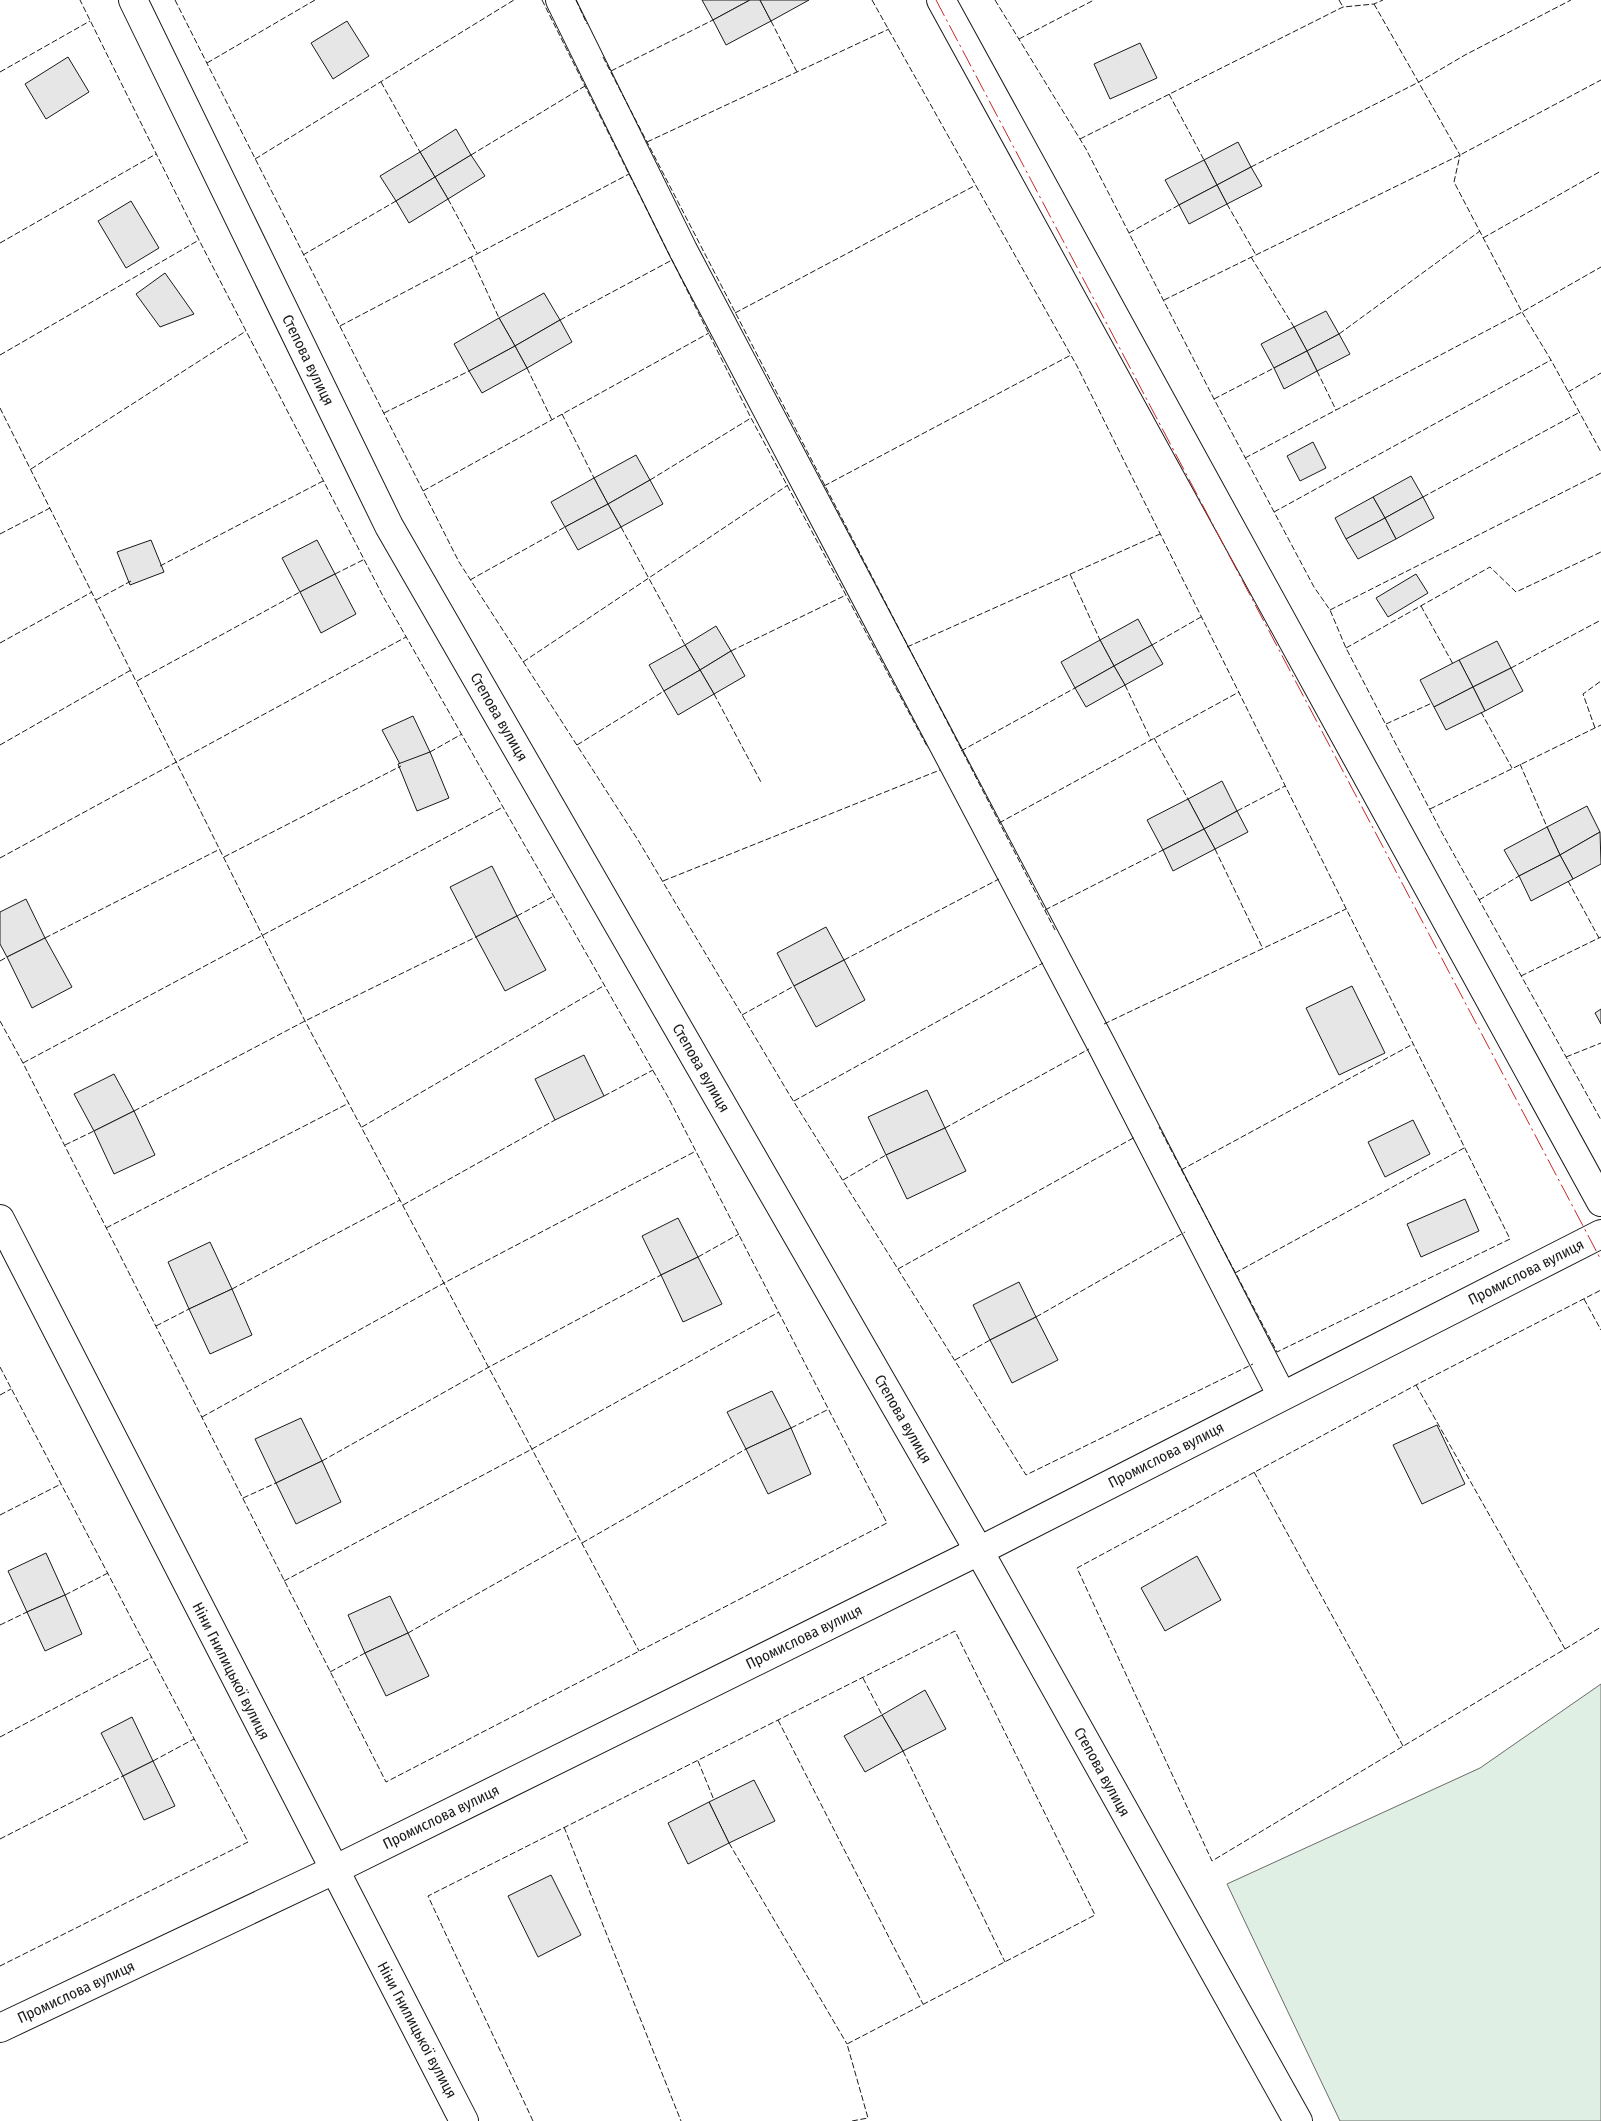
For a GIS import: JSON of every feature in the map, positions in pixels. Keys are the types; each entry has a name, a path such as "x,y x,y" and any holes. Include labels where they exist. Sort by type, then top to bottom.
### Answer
{"street":[{"name":"Степова вулиця","path":"134,0 389,526 978,1551 1298,2121"},
{"path":"560,0 683,250 1102,1046 1282,1396"},
{"path":"941,0 1601,1202"},
{"name":"Ніни Гнилицької вулиця","path":"0,1219 464,2121"},
{"name":"Промислова вулиця","path":"0,2028 334,1870 978,1551 1601,1234"}],"green space":[{"path":"1601,1684 1601,2121 1340,2121 1227,1884 1480,1768"}],"building":[{"path":"702,0 750,0 713,20"},
{"path":"750,0 760,0 771,21 726,45 713,20"},
{"path":"760,0 809,0 771,21"},
{"path":"347,21 369,56 333,79 311,43"},
{"path":"1140,43 1157,78 1110,99 1094,64"},
{"path":"68,57 89,92 46,119 25,84"},
{"path":"456,129 471,155 435,177 420,152"},
{"path":"1238,142 1251,167 1217,185 1204,160"},
{"path":"420,152 435,177 396,201 380,176"},
{"path":"471,155 485,176 448,199 435,177"},
{"path":"1204,160 1217,185 1179,205 1165,180"},
{"path":"1251,167 1262,186 1227,204 1217,185"},
{"path":"435,177 448,199 409,223 396,201"},
{"path":"1217,185 1227,204 1189,224 1179,205"},
{"path":"131,201 159,248 126,268 98,221"},
{"path":"165,273 194,314 160,327 136,294"},
{"path":"544,293 560,320 515,346 499,318"},
{"path":"1326,311 1339,334 1307,351 1294,327"},
{"path":"499,318 515,346 469,371 454,344"},
{"path":"560,320 572,342 527,368 515,346"},
{"path":"1294,327 1307,351 1274,368 1261,344"},
{"path":"1339,334 1350,354 1317,371 1307,351"},
{"path":"515,346 527,368 482,393 469,371"},
{"path":"1307,351 1317,371 1284,389 1274,368"},
{"path":"1313,442 1326,468 1300,481 1287,456"},
{"path":"636,455 650,480 608,504 594,478"},
{"path":"1411,476 1423,497 1385,518 1373,497"},
{"path":"594,478 608,504 565,527 551,502"},
{"path":"650,480 663,504 621,527 608,504"},
{"path":"1373,497 1385,518 1346,539 1335,518"},
{"path":"1423,497 1434,518 1396,539 1385,518"},
{"path":"608,504 621,527 578,550 565,527"},
{"path":"1385,518 1396,539 1358,559 1346,539"},
{"path":"151,540 164,572 130,585 117,552"},
{"path":"317,540 335,574 300,592 282,558"},
{"path":"335,574 356,614 321,633 300,592"},
{"path":"1416,574 1428,593 1388,617 1376,598"},
{"path":"1138,619 1152,645 1114,666 1100,640"},
{"path":"716,626 731,651 700,670 685,645"},
{"path":"1100,640 1114,666 1075,688 1061,662"},
{"path":"1497,641 1511,668 1473,687 1459,660"},
{"path":"685,645 700,670 664,691 649,665"},
{"path":"1152,645 1163,664 1125,685 1114,666"},
{"path":"731,651 745,676 714,694 700,670"},
{"path":"1459,660 1473,687 1434,707 1420,680"},
{"path":"1114,666 1125,685 1086,707 1075,688"},
{"path":"1511,668 1523,691 1485,711 1473,687"},
{"path":"700,670 714,694 678,715 664,691"},
{"path":"1473,687 1485,711 1446,730 1434,707"},
{"path":"413,716 430,752 401,766 382,730"},
{"path":"430,752 449,798 417,811 398,764"},
{"path":"1222,781 1237,811 1204,829 1188,799"},
{"path":"1188,799 1204,829 1163,850 1147,820"},
{"path":"1587,806 1600,832 1560,855 1547,827"},
{"path":"1237,811 1248,832 1215,849 1204,829"},
{"path":"1547,827 1560,855 1519,876 1504,850"},
{"path":"1204,829 1215,849 1173,871 1163,850"},
{"path":"1600,832 1601,864 1573,879 1560,855"},
{"path":"1560,855 1573,879 1531,901 1519,876"},
{"path":"492,866 517,916 476,937 450,887"},
{"path":"26,899 45,938 7,957 0,944 0,912"},
{"path":"517,916 546,970 505,991 476,937"},
{"path":"826,927 844,960 794,986 777,953"},
{"path":"45,938 72,987 32,1008 7,957"},
{"path":"844,960 865,1000 816,1027 794,986"},
{"path":"1352,986 1385,1053 1339,1075 1306,1008"},
{"path":"1601,1009 1601,1024 1595,1013"},
{"path":"584,1055 604,1096 555,1120 535,1079"},
{"path":"114,1074 134,1111 94,1131 74,1094"},
{"path":"927,1090 945,1128 886,1155 868,1117"},
{"path":"134,1111 155,1155 114,1174 94,1131"},
{"path":"1413,1120 1430,1154 1385,1177 1368,1142"},
{"path":"945,1128 966,1171 907,1199 886,1155"},
{"path":"1465,1199 1479,1231 1421,1257 1407,1224"},
{"path":"678,1218 698,1257 661,1275 642,1236"},
{"path":"210,1242 232,1289 189,1309 168,1262"},
{"path":"698,1257 722,1304 683,1322 661,1275"},
{"path":"1019,1282 1036,1317 990,1340 973,1305"},
{"path":"232,1289 252,1335 210,1354 189,1309"},
{"path":"1036,1317 1058,1360 1012,1383 990,1340"},
{"path":"772,1391 791,1428 746,1449 727,1412"},
{"path":"301,1418 322,1461 276,1483 255,1439"},
{"path":"1437,1425 1465,1484 1422,1504 1393,1445"},
{"path":"791,1428 811,1474 768,1494 746,1449"},
{"path":"322,1461 341,1502 296,1524 276,1483"},
{"path":"46,1553 65,1595 27,1612 8,1571"},
{"path":"1197,1556 1221,1600 1165,1631 1141,1588"},
{"path":"65,1595 82,1634 45,1651 27,1612"},
{"path":"390,1596 408,1633 365,1653 348,1615"},
{"path":"408,1633 429,1676 386,1696 365,1653"},
{"path":"925,1690 946,1729 903,1751 882,1715"},
{"path":"882,1715 903,1751 865,1772 844,1736"},
{"path":"132,1717 153,1761 123,1776 101,1733"},
{"path":"153,1761 175,1806 144,1820 123,1776"},
{"path":"754,1780 775,1821 729,1843 709,1802"},
{"path":"709,1802 729,1843 688,1864 668,1823"},
{"path":"551,1875 581,1935 538,1957 508,1896"}],"fence":[{"path":"0,1021 23,1063 386,1782 887,1523 668,1097 384,598 199,240 80,0"},
{"path":"175,0 459,562 638,840 789,1094 1026,1475 1253,1364"},
{"path":"207,63 315,0"},
{"path":"255,159 514,0"},
{"path":"542,0 751,418 928,748"},
{"path":"576,0 587,24"},
{"path":"872,0 1077,366 1510,1239 1277,1352 1159,1127"},
{"path":"995,0 1086,149 1214,399 1314,587 1330,610 1346,648 1441,831 1601,1120"},
{"path":"1019,39 1094,0"},
{"path":"1339,0 1343,7"},
{"path":"1080,139 1343,7 1374,4 1383,0"},
{"path":"1251,167 1419,82 1465,55 1571,0"},
{"path":"1374,4 1460,155 1454,182 1522,312 1551,360 1601,452"},
{"path":"611,71 713,20"},
{"path":"0,72 90,21"},
{"path":"771,21 797,72"},
{"path":"647,142 889,29"},
{"path":"603,57 1055,930"},
{"path":"1164,300 1460,155 1601,80"},
{"path":"381,82 420,152"},
{"path":"471,155 585,86"},
{"path":"1169,94 1204,160"},
{"path":"0,243 156,154"},
{"path":"1483,238 1601,171"},
{"path":"340,326 629,174"},
{"path":"735,313 976,185"},
{"path":"448,199 477,253"},
{"path":"303,255 396,201"},
{"path":"1227,204 1256,255"},
{"path":"1129,233 1179,205"},
{"path":"1339,334 1480,231"},
{"path":"0,355 199,240"},
{"path":"471,257 499,318"},
{"path":"1251,257 1294,327"},
{"path":"560,320 672,260"},
{"path":"1245,458 1522,312 1601,267"},
{"path":"31,469 246,331"},
{"path":"423,491 709,333"},
{"path":"824,486 1071,355"},
{"path":"1274,512 1551,360"},
{"path":"527,368 552,420"},
{"path":"1214,399 1274,368"},
{"path":"384,413 469,371"},
{"path":"1317,371 1336,410"},
{"path":"1568,392 1601,373"},
{"path":"0,408 305,1021 639,1651"},
{"path":"1423,497 1580,412"},
{"path":"562,414 594,478"},
{"path":"650,480 751,418"},
{"path":"1330,610 1601,473"},
{"path":"160,566 323,481"},
{"path":"523,662 788,485"},
{"path":"0,534 50,508"},
{"path":"470,580 565,527"},
{"path":"621,527 685,645"},
{"path":"907,647 1160,534"},
{"path":"1346,648 1490,567 1516,592 1601,552"},
{"path":"335,574 365,559"},
{"path":"1070,574 1100,640"},
{"path":"96,600 131,581"},
{"path":"0,643 92,592"},
{"path":"137,681 300,592"},
{"path":"731,651 846,595"},
{"path":"1421,606 1453,664"},
{"path":"1152,645 1201,617"},
{"path":"1511,668 1601,620"},
{"path":"0,858 406,637"},
{"path":"0,745 131,670"},
{"path":"1595,728 1583,694 1601,681"},
{"path":"1125,685 1151,740"},
{"path":"961,751 1075,688"},
{"path":"577,745 664,691"},
{"path":"999,823 1239,692"},
{"path":"714,694 762,784"},
{"path":"1386,724 1432,703"},
{"path":"1481,712 1512,768"},
{"path":"1430,809 1601,725"},
{"path":"430,752 462,734"},
{"path":"1154,738 1188,799"},
{"path":"1520,764 1547,827"},
{"path":"224,857 401,766"},
{"path":"663,881 940,770"},
{"path":"1237,811 1285,786"},
{"path":"23,1063 503,807"},
{"path":"45,938 220,849"},
{"path":"1215,849 1263,949"},
{"path":"1045,910 1163,850"},
{"path":"1479,900 1519,876"},
{"path":"844,960 999,879"},
{"path":"1568,881 1599,938"},
{"path":"517,916 554,896"},
{"path":"1104,1024 1346,909"},
{"path":"134,1111 305,1021 476,937"},
{"path":"1521,976 1601,937"},
{"path":"0,961 7,957"},
{"path":"794,1101 1043,963"},
{"path":"362,1127 605,985"},
{"path":"742,1015 794,986"},
{"path":"1566,1057 1601,1043"},
{"path":"1181,1170 1413,1044"},
{"path":"945,1128 1089,1049"},
{"path":"604,1096 653,1070"},
{"path":"106,1228 349,1103"},
{"path":"403,1205 555,1120"},
{"path":"65,1145 94,1131"},
{"path":"898,1269 1135,1137"},
{"path":"1235,1273 1464,1148"},
{"path":"202,1417 444,1283 696,1151"},
{"path":"843,1180 886,1155"},
{"path":"232,1289 400,1200"},
{"path":"1036,1317 1185,1232"},
{"path":"698,1257 739,1234"},
{"path":"322,1461 489,1367 661,1275"},
{"path":"1416,1385 1565,1649 1212,1861 1077,1568 1416,1385 1601,1290"},
{"path":"1584,1299 1601,1330"},
{"path":"156,1326 189,1309"},
{"path":"284,1581 532,1449 779,1312"},
{"path":"955,1360 990,1340"},
{"path":"0,1367 248,1842 0,1966"},
{"path":"0,1395 11,1389"},
{"path":"791,1428 829,1409"},
{"path":"582,1543 746,1449"},
{"path":"1254,1472 1403,1746"},
{"path":"243,1498 276,1483"},
{"path":"0,1515 61,1484"},
{"path":"408,1633 578,1537"},
{"path":"65,1595 108,1573"},
{"path":"0,1625 27,1612"},
{"path":"1565,1649 1601,1627"},
{"path":"533,2121 428,1896 955,1631 1095,1915 847,2044 868,2118 852,2121"},
{"path":"330,1672 365,1653"},
{"path":"0,1737 152,1657"},
{"path":"863,1678 882,1715"},
{"path":"778,1720 923,2004"},
{"path":"153,1761 194,1739"},
{"path":"903,1751 1005,1962"},
{"path":"698,1761 714,1800"},
{"path":"0,1839 123,1776"},
{"path":"564,1827 681,2121"},
{"path":"729,1843 847,2044"}],"power":[{"path":"936,0 1601,1260"}]}
